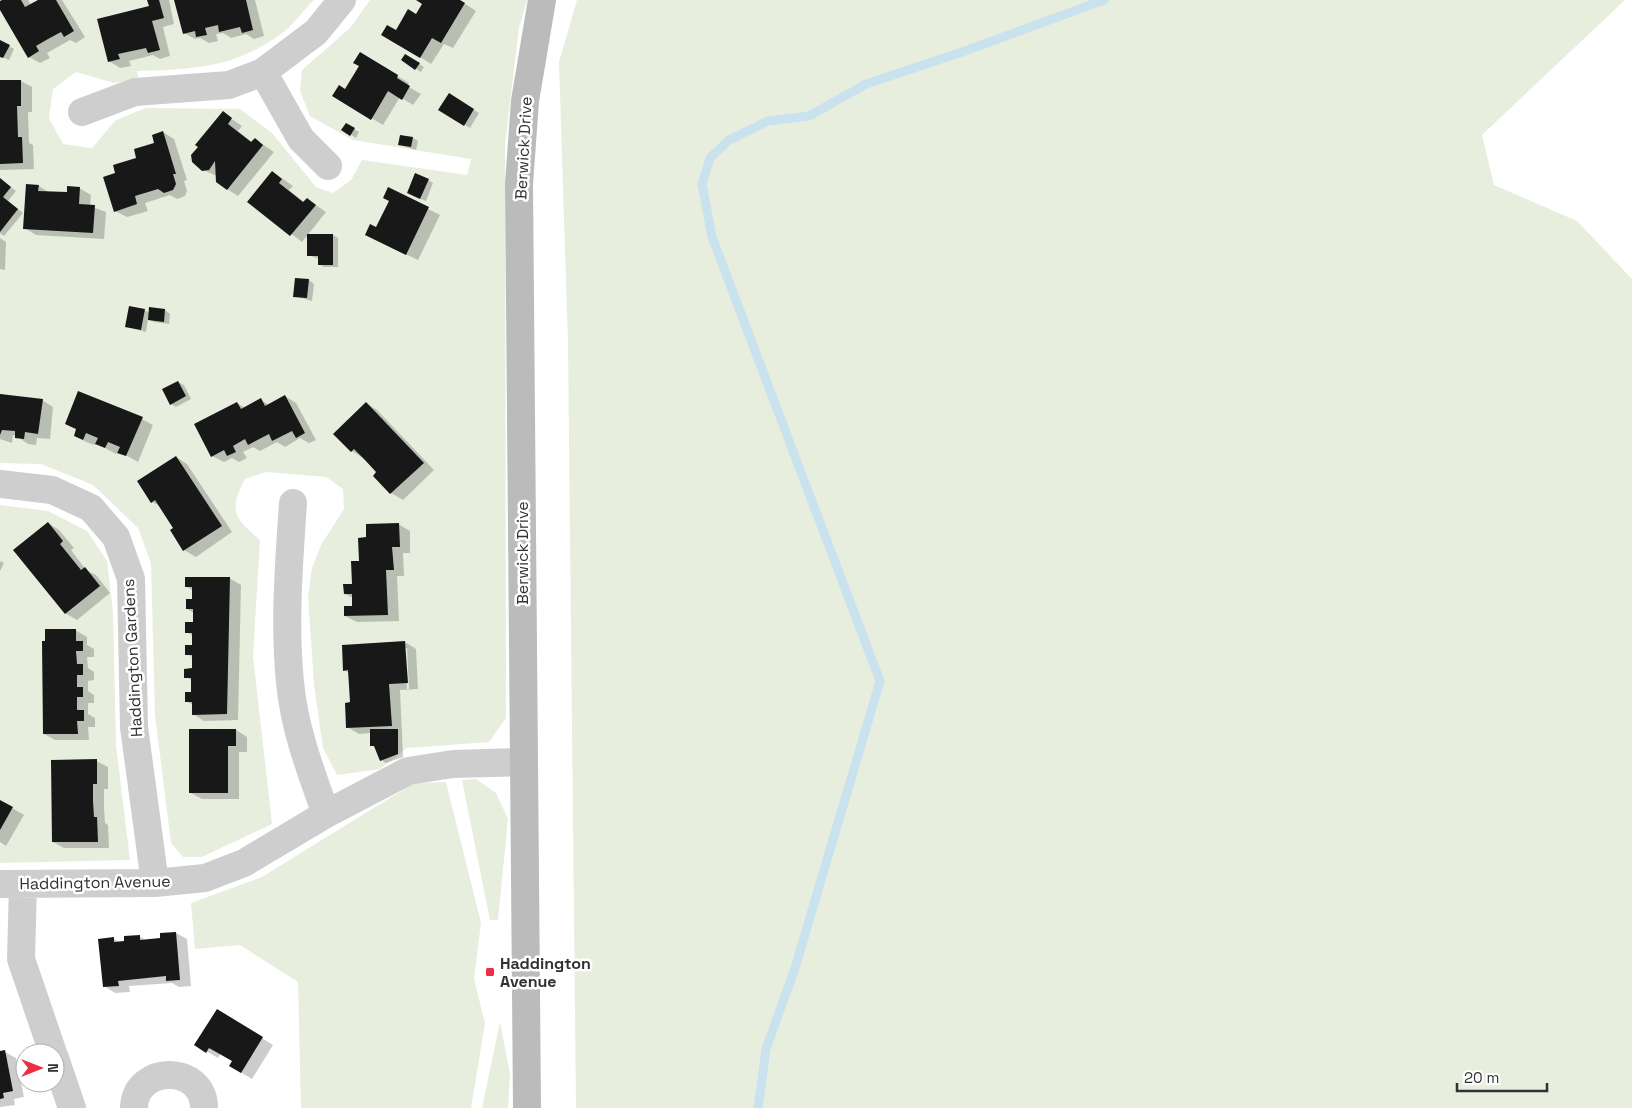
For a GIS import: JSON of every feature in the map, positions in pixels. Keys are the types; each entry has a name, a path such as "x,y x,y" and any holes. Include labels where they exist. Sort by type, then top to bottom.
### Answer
{"street":[{"path":"82,112 135,92 229,85 263,72 316,32 342,0"},
{"name":"Berwick Drive","path":"527,1108 519,184 525,101 542,0"},
{"path":"263,72 301,139 328,166"},
{"name":"Haddington Gardens","path":"0,484 52,490 91,508 116,536 130,579 134,727 155,883"},
{"path":"293,503 287,591 290,683 302,746 326,814"},
{"name":"Haddington Avenue","path":"12,884 155,883 205,878 244,863 326,814 408,771 453,764 523,762"},
{"path":"12,884 21,959 50,1043"},
{"path":"134,1108 134,1101 141,1086 154,1077 169,1073 185,1077 197,1087 204,1102 204,1108"},
{"path":"65,1087 72,1108"}],"green space":[{"path":"0,0 314,0 285,31 250,53 232,59 197,67 137,71 139,79 114,83 76,72 53,89 49,118 63,144 92,148 116,120 146,108 240,109 272,133 316,187 333,193 351,180 362,160 467,175 471,159 353,140 310,116 300,91 302,70 350,28 370,0 527,0 519,28 505,144 506,718 489,742 407,748 380,769 337,775 323,748 314,685 308,596 312,568 321,545 344,509 343,489 326,477 266,472 245,479 235,507 239,519 260,540 253,656 272,824 202,857 183,857 171,843 155,715 151,563 138,528 93,485 41,464 0,463"},
{"path":"577,0 1625,0 1482,135 1494,185 1577,221 1632,279 1632,1108 576,1108 568,344 559,62"},
{"path":"0,505 48,511 87,531 107,561 113,612 116,745 130,860 0,863"},
{"path":"476,779 496,793 508,819 498,920 490,920 462,780"},
{"path":"446,782 481,923 474,979 485,1023 471,1108 301,1108 298,982 240,945 195,949 191,903 262,877 414,783"},
{"path":"500,1022 510,1074 508,1108 482,1108"}],"building":[{"path":"21,0 25,7 38,0 56,0 74,31 64,37 61,32 36,46 39,51 28,58 0,10 0,1"},
{"path":"147,0 159,0 164,18 152,21 160,50 148,53 146,48 118,54 120,59 108,62 97,19 149,6"},
{"path":"174,0 246,0 253,30 242,33 240,27 219,32 218,25 205,28 207,35 196,37 195,31 183,34"},
{"path":"416,0 460,0 465,3 441,43 432,38 420,58 381,35 387,25 396,30 408,9 416,14 422,4"},
{"path":"0,40 10,45 3,58 0,57"},
{"path":"360,52 398,75 397,78 410,86 402,100 388,91 371,120 332,96 339,85 345,89 359,66 353,63"},
{"path":"405,54 420,63 415,70 401,60"},
{"path":"0,80 21,80 21,106 17,106 18,137 22,137 23,163 0,164"},
{"path":"449,93 474,109 464,126 438,110"},
{"path":"223,111 232,118 228,124 251,142 255,138 263,145 227,190 216,182 215,161 209,170 202,171 192,162 191,155 198,147 195,145"},
{"path":"346,123 355,128 350,136 341,130"},
{"path":"163,131 176,174 173,174 176,184 173,190 164,193 158,189 135,196 137,204 114,212 103,177 115,173 113,165 136,158 134,149 154,143 152,135"},
{"path":"400,135 413,137 411,147 398,145"},
{"path":"272,171 282,179 279,183 303,202 307,198 316,205 290,236 247,202"},
{"path":"415,173 429,179 420,199 407,193"},
{"path":"0,178 11,187 3,197 18,209 0,232"},
{"path":"26,184 39,185 38,191 67,192 67,186 80,187 79,204 95,205 93,233 23,229"},
{"path":"388,187 429,207 406,255 365,235 370,224 376,227 389,201 383,198"},
{"path":"307,234 333,234 333,265 318,265 318,256 307,256"},
{"path":"295,278 309,279 307,298 293,297"},
{"path":"129,306 145,309 141,330 125,327"},
{"path":"149,307 165,309 164,322 148,320"},
{"path":"178,381 186,396 170,405 162,389"},
{"path":"78,391 143,417 126,456 117,453 120,447 108,442 105,448 95,444 98,438 86,433 83,440 74,436 76,429 65,424"},
{"path":"0,394 43,399 38,434 25,432 24,439 15,438 15,431 2,430 0,435"},
{"path":"285,395 305,433 296,438 292,431 272,441 269,434 248,445 245,439 233,446 236,452 227,456 224,450 211,457 194,424 237,402 241,409 261,398 265,406"},
{"path":"366,402 424,463 390,494 373,476 376,472 365,460 354,449 351,452 333,434"},
{"path":"176,456 222,526 183,551 170,530 173,528 155,500 151,503 137,481"},
{"path":"48,522 63,541 60,544 81,570 85,567 100,586 65,614 13,550"},
{"path":"399,523 400,547 392,547 394,570 386,570 388,615 344,616 344,606 352,606 352,594 344,594 343,584 352,584 351,561 359,561 358,538 366,537 366,524"},
{"path":"185,577 230,577 227,714 192,715 192,702 185,702 185,692 191,692 191,678 184,678 184,669 192,668 192,655 185,655 185,645 192,645 192,633 185,633 185,622 193,622 193,609 186,609 186,599 192,599 192,587 185,587"},
{"path":"45,629 76,629 76,641 83,641 83,651 76,651 77,664 83,664 83,675 77,675 77,687 83,687 83,697 77,697 77,710 84,710 84,721 77,721 78,734 43,734 42,641 45,641"},
{"path":"405,641 408,683 389,684 392,726 346,728 345,703 350,702 348,670 343,671 342,645"},
{"path":"189,729 236,729 236,746 228,746 228,793 189,793"},
{"path":"370,729 398,729 398,754 380,761 374,746 370,746"},
{"path":"97,759 97,784 93,784 93,801 94,817 97,817 98,842 52,842 51,760"},
{"path":"0,800 13,807 0,830"},
{"path":"176,932 180,980 166,981 166,976 118,981 119,986 103,987 98,939 114,937 114,942 124,941 124,936 140,935 140,940 160,938 160,933"},
{"path":"217,1009 263,1037 241,1073 229,1066 232,1061 209,1048 206,1053 194,1045"},
{"path":"5,1050 13,1091 3,1093 4,1098 0,1099 0,1051"}],"waterway":[{"path":"758,1108 766,1049 795,968 880,681 712,237 702,184 710,158 729,140 768,121 809,116 866,84 965,51 1104,0"}],"place":[{"name":"Haddington Avenue","path":"490,972"}]}
